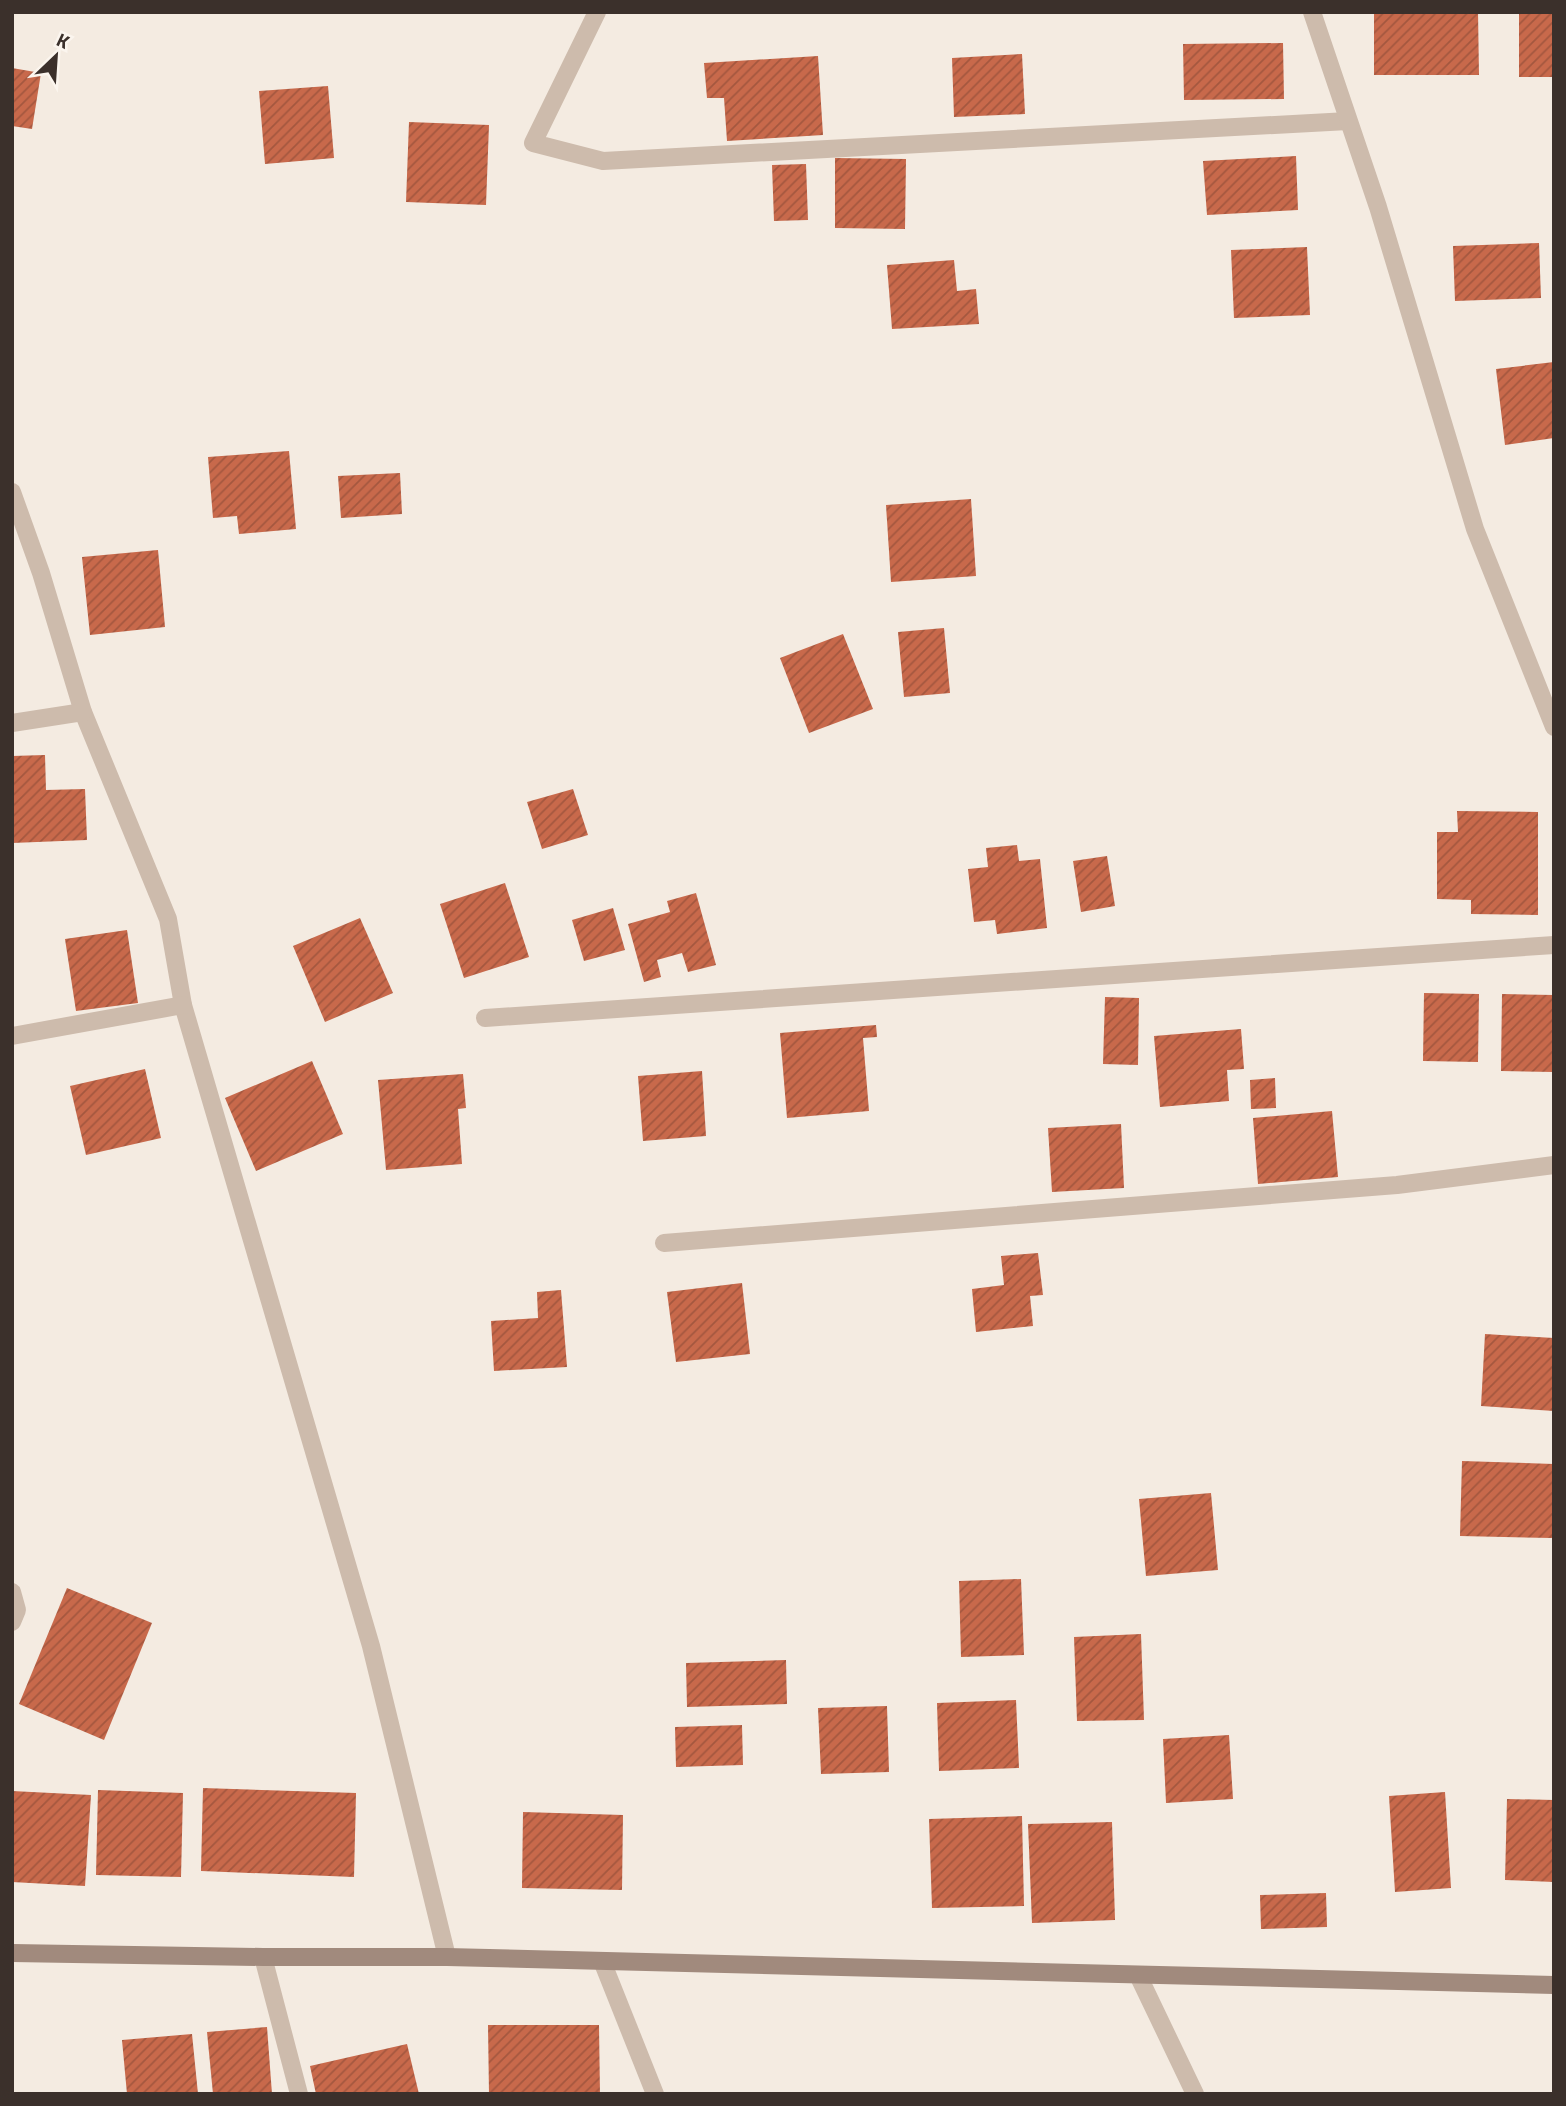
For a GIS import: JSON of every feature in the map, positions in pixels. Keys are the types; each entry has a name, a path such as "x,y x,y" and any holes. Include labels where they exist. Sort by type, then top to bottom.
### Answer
{"street":[{"path":"597,12 533,143 603,161 1348,121"},
{"path":"1312,12 1378,207 1475,529 1554,727"},
{"path":"12,492 41,573 83,712 168,919 183,1005 371,1646 447,1957"},
{"path":"12,723 83,712"},
{"path":"485,1018 1554,945"},
{"path":"12,1036 183,1005"},
{"path":"664,1242 1397,1185 1554,1165"},
{"path":"12,1592 17,1610 12,1622"},
{"path":"12,1953 447,1957 1554,1985"},
{"path":"262,1957 299,2094"},
{"path":"602,1961 655,2094"},
{"path":"1138,1975 1195,2094"}],"building":[{"path":"1374,12 1478,12 1479,75 1374,75"},
{"path":"1519,12 1554,12 1554,77 1519,77"},
{"path":"1283,43 1284,99 1184,100 1183,44"},
{"path":"1022,54 1025,114 954,117 952,58"},
{"path":"818,56 823,135 727,141 724,98 707,98 704,63"},
{"path":"12,68 41,73 32,129 12,126"},
{"path":"328,86 334,158 265,164 259,91"},
{"path":"409,122 489,125 486,205 406,202"},
{"path":"1296,156 1298,210 1207,215 1203,161"},
{"path":"835,158 906,159 905,229 835,228"},
{"path":"806,164 808,220 774,221 772,165"},
{"path":"1539,243 1541,298 1455,301 1453,246"},
{"path":"1307,247 1310,315 1234,318 1231,250"},
{"path":"954,260 957,291 976,289 979,324 892,329 887,265"},
{"path":"1554,362 1554,438 1505,445 1496,369"},
{"path":"289,451 296,529 239,534 237,516 213,518 208,457"},
{"path":"400,473 402,514 341,518 338,476"},
{"path":"971,499 976,576 891,582 886,505"},
{"path":"158,550 165,627 90,635 82,557"},
{"path":"944,628 950,693 904,697 898,632"},
{"path":"843,634 873,709 809,733 780,658"},
{"path":"45,755 46,790 85,789 87,840 12,843 12,756"},
{"path":"573,789 588,835 542,849 527,802"},
{"path":"1457,811 1538,812 1538,915 1471,914 1471,900 1437,899 1437,832 1458,832"},
{"path":"1017,845 1019,861 1040,859 1047,928 997,934 995,920 974,922 968,869 988,867 986,848"},
{"path":"1107,856 1115,906 1081,912 1073,861"},
{"path":"505,883 529,957 464,978 440,904"},
{"path":"696,893 716,965 688,972 682,953 657,960 661,977 644,982 628,924 670,912 667,901"},
{"path":"613,908 625,950 584,961 572,920"},
{"path":"360,918 393,993 325,1022 293,946"},
{"path":"127,930 138,1003 76,1011 65,939"},
{"path":"1424,993 1479,994 1478,1062 1423,1061"},
{"path":"1502,994 1554,995 1554,1072 1501,1071"},
{"path":"1105,997 1139,998 1138,1065 1103,1064"},
{"path":"876,1025 877,1037 863,1038 869,1111 787,1118 780,1033"},
{"path":"1241,1029 1244,1069 1227,1070 1229,1101 1160,1107 1154,1036"},
{"path":"312,1061 343,1134 256,1171 225,1098"},
{"path":"145,1069 161,1138 86,1155 70,1086"},
{"path":"702,1071 706,1136 643,1141 638,1076"},
{"path":"463,1074 466,1108 458,1109 462,1164 386,1170 378,1080"},
{"path":"1275,1078 1276,1108 1251,1109 1250,1080"},
{"path":"1332,1111 1338,1177 1258,1184 1253,1118"},
{"path":"1121,1124 1124,1188 1052,1192 1048,1128"},
{"path":"1038,1253 1043,1295 1030,1296 1033,1326 976,1332 972,1289 1004,1285 1001,1256"},
{"path":"742,1283 750,1354 676,1362 667,1292"},
{"path":"561,1290 567,1367 494,1371 491,1321 538,1318 537,1292"},
{"path":"1485,1334 1554,1338 1554,1411 1481,1406"},
{"path":"1462,1461 1554,1464 1552,1538 1460,1536"},
{"path":"1211,1493 1218,1570 1146,1576 1139,1499"},
{"path":"1021,1579 1024,1655 961,1657 959,1581"},
{"path":"67,1588 152,1623 104,1740 19,1704"},
{"path":"1141,1634 1144,1720 1077,1721 1074,1637"},
{"path":"786,1660 787,1704 687,1707 686,1663"},
{"path":"1016,1700 1019,1768 939,1771 937,1703"},
{"path":"887,1706 889,1772 821,1774 818,1708"},
{"path":"742,1725 743,1765 676,1767 675,1727"},
{"path":"1229,1735 1233,1799 1166,1803 1163,1739"},
{"path":"203,1788 356,1793 354,1877 201,1871"},
{"path":"98,1790 183,1793 181,1877 96,1875"},
{"path":"12,1791 91,1795 85,1886 12,1882"},
{"path":"1445,1792 1451,1888 1395,1892 1389,1796"},
{"path":"1507,1799 1554,1800 1554,1882 1505,1880"},
{"path":"523,1812 623,1815 622,1890 522,1888"},
{"path":"1022,1816 1024,1906 932,1908 929,1819"},
{"path":"1112,1822 1115,1920 1032,1923 1028,1824"},
{"path":"1326,1893 1327,1927 1261,1929 1260,1895"},
{"path":"488,2025 599,2025 600,2094 489,2094"},
{"path":"267,2027 272,2094 213,2094 207,2032"},
{"path":"192,2034 198,2094 127,2094 122,2040"},
{"path":"407,2044 419,2094 316,2094 310,2066"}]}
